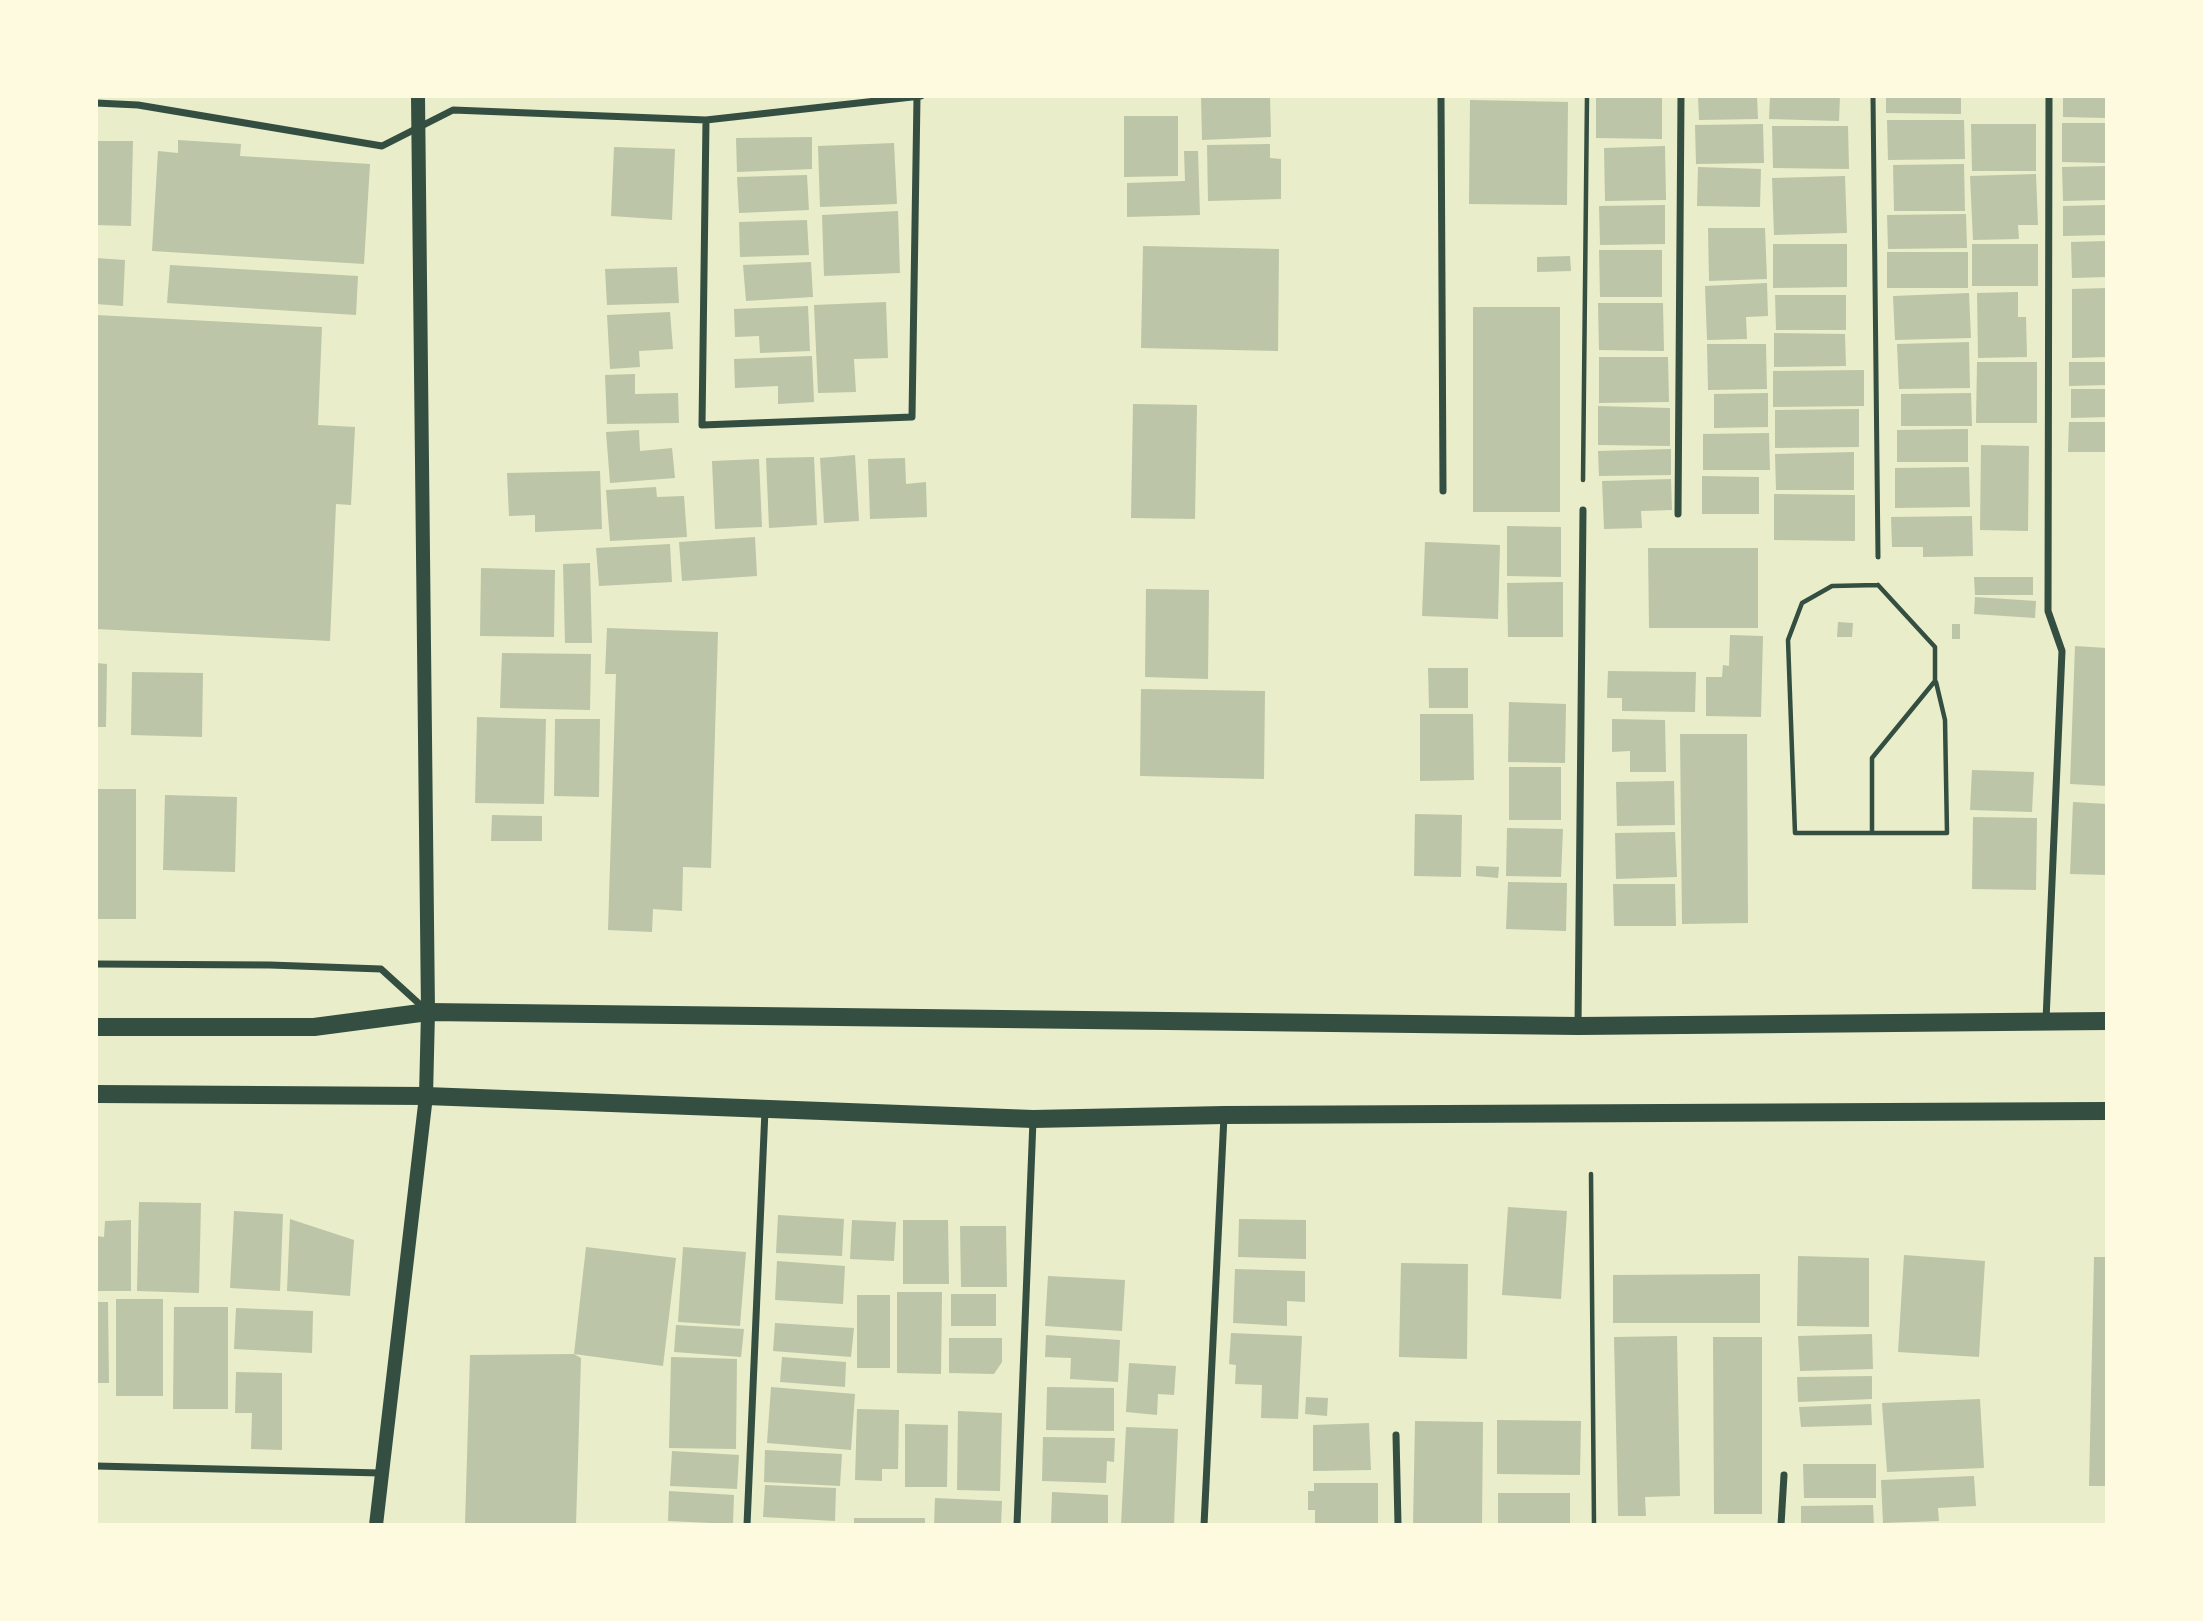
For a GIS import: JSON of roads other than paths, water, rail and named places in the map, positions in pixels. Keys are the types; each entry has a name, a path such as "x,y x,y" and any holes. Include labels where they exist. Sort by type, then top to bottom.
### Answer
{"main road":[{"path":"376,1525 426,1096 428,1012 418,96"},
{"path":"96,1027 314,1027 428,1012 1578,1026 2107,1021"},
{"path":"100,1096 426,1096 1033,1119 1224,1115 2107,1111"}],"street":[{"path":"96,103 138,100 382,146 453,110 706,120 919,96 912,417 702,425 706,120"},
{"path":"1441,96 1443,491"},
{"path":"1678,514 1681,96"},
{"path":"2046,1021 2062,650 2048,611 2049,96"},
{"path":"1578,1026 1583,510"},
{"path":"96,964 381,969 428,1012"},
{"path":"747,1525 765,1109"},
{"path":"1204,1525 1224,1115"},
{"path":"1017,1525 1033,1119"},
{"path":"1396,1435 1398,1525"},
{"path":"96,1466 381,1473"},
{"path":"1781,1525 1784,1475"}],"lane":[{"path":"1873,96 1878,557"}]}
